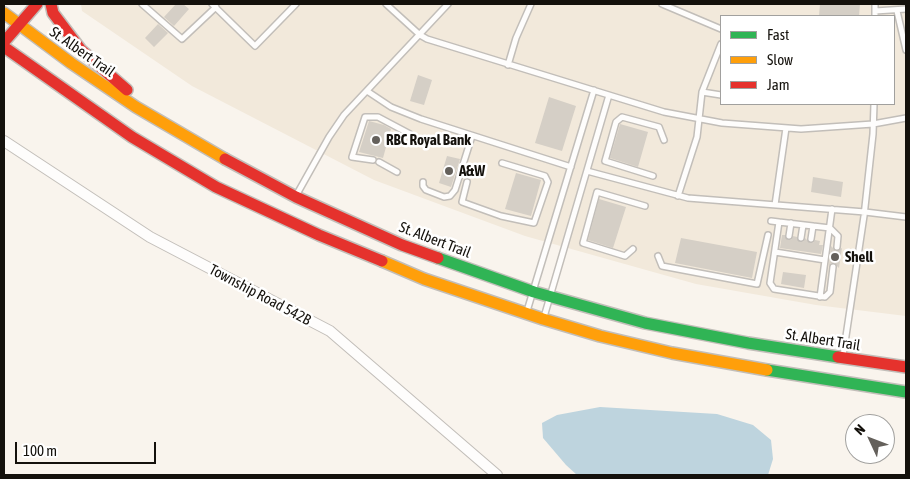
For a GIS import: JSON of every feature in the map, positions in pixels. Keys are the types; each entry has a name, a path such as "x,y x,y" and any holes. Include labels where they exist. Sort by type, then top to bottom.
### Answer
{"main road":[{"path":"4,8 8,4"},
{"path":"4,42 37,4"},
{"path":"51,4 53,12 73,41 132,96 136,107"},
{"name":"St. Albert Trail","path":"4,13 71,63 136,107 207,150 296,197 402,245 550,298 654,325 748,343 906,367"},
{"path":"4,47 132,137 216,186 371,258 424,279 543,320 672,353 906,392"}],"street":[{"name":"Township Road 542B","path":"4,141 150,237 330,331 497,475"}],"lane":[{"path":"142,4 182,39 214,5 255,46 296,4"},
{"path":"386,4 420,35 437,42 664,112 752,126 801,129 873,124 906,118"},
{"path":"296,197 337,125 448,4"},
{"path":"508,65 516,38 531,4"},
{"path":"662,4 720,29"},
{"path":"875,4 875,14 906,9"},
{"path":"897,11 906,50"},
{"path":"678,196 697,137 702,92 720,47"},
{"path":"526,314 594,90"},
{"path":"367,91 391,107 421,119 571,167"},
{"path":"702,92 720,95"},
{"path":"543,320 609,95"},
{"path":"843,358 865,212 874,105"},
{"path":"396,172 376,161 352,157 365,117 378,117 410,134"},
{"path":"653,176 605,161 616,122 622,117 659,127 664,140"},
{"path":"775,205 786,128"},
{"path":"423,182 426,190 444,197 450,196 455,190 472,136"},
{"path":"467,182 462,202 501,216 534,223 548,182 545,176 502,163"},
{"path":"586,171 688,198 832,209 906,217"},
{"path":"633,249 625,256 583,243 597,192 645,206"},
{"path":"820,297 832,209"},
{"path":"771,221 830,228 838,236 837,247"},
{"path":"779,222 770,283 774,289 825,297 830,292 833,267"},
{"path":"789,236 791,224"},
{"path":"801,238 803,225"},
{"path":"810,239 813,226"},
{"path":"658,256 662,266 757,284 768,235"},
{"path":"775,252 798,253 825,260"}],"shaded area":[{"path":"81,4 906,4 906,316 816,305 696,284 525,236 374,180 192,86 82,11"}],"water":[{"path":"600,407 717,414 753,425 771,440 773,459 768,475 577,475 543,438 542,423 557,415"}],"building":[{"path":"176,4 183,4 189,9 174,26 164,17"},
{"path":"820,4 860,4 859,15 819,15"},
{"path":"158,24 168,33 154,47 145,38"},
{"path":"418,75 432,80 424,105 410,101"},
{"path":"549,97 576,106 562,151 535,143"},
{"name":"RBC Royal Bank","path":"369,121 391,129 383,158 359,152"},
{"path":"620,124 648,132 638,167 610,158"},
{"name":"A&W","path":"447,156 460,159 451,187 439,183"},
{"path":"516,173 541,180 531,216 505,209"},
{"path":"813,177 843,182 841,197 811,192"},
{"path":"599,199 626,207 613,248 588,240"},
{"name":"Shell","path":"782,235 785,235 788,240 791,240 793,236 797,237 800,242 803,242 805,238 810,243 813,243 815,240 820,241 819,245 823,245 821,254 780,248"},
{"path":"681,238 757,252 752,278 675,263"},
{"name":"Shell","path":"831,246 836,251 842,248 839,268 834,263 831,263 829,266"},
{"path":"783,272 806,275 804,288 781,284"}],"traffic: fast":[{"path":"438,258 534,292 645,323 748,343 838,357"},
{"path":"767,370 906,392"}],"traffic: slow":[{"path":"4,13 71,63 136,107 225,159"},
{"path":"382,261 424,279 600,336 672,353 767,370"}],"traffic: jam":[{"path":"4,42 37,4"},
{"path":"51,4 53,13 81,50 127,90"},
{"path":"4,47 132,137 216,187 319,235 382,261"},
{"path":"225,159 296,197 402,245 438,258"},
{"path":"838,357 906,367"}],"place":[{"name":"RBC Royal Bank","path":"376,140"},
{"name":"A&W","path":"449,171"},
{"name":"Shell","path":"835,257"}]}
